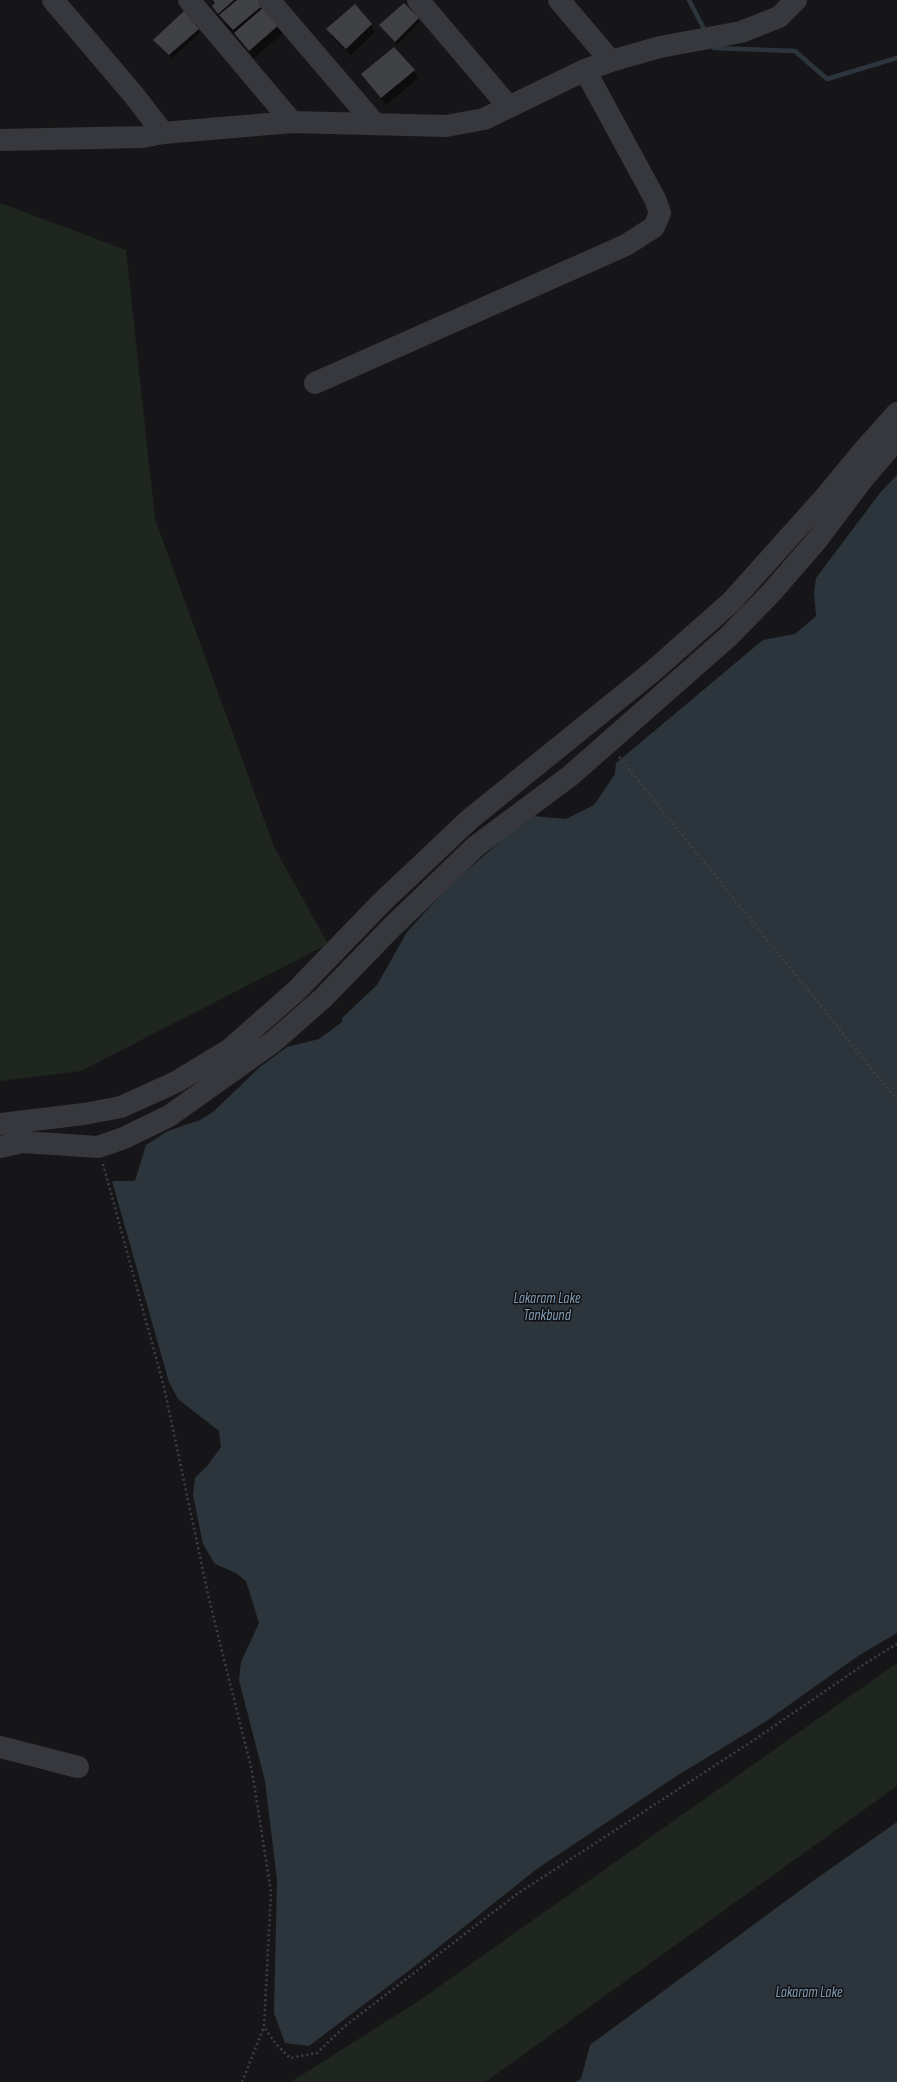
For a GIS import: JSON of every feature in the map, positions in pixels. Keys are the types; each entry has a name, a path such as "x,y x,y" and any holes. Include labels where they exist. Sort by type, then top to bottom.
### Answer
{"street":[{"path":"53,0 133,94 163,133"},
{"path":"189,0 292,122"},
{"path":"269,0 375,124"},
{"path":"418,0 509,107"},
{"path":"559,0 611,61"},
{"path":"0,140 143,137 163,133 292,122 446,126 484,119 585,70 611,61 660,47 740,32 778,17 796,0"},
{"path":"314,383 626,245 654,227 660,212 655,199 585,70"},
{"path":"0,1147 22,1132 84,1114 120,1108 176,1082 229,1050 296,991 382,902 470,819 653,671 731,602 826,496 897,413"},
{"path":"0,1124 22,1132 98,1147 124,1138 169,1116 273,1042 323,998 392,927 476,846 570,776 728,637 771,593 817,540 897,439"},
{"path":"0,1747 78,1766"}],"path":[{"path":"607,744 897,1100"},
{"path":"98,1147 164,1387 209,1599 252,1771 271,1892 264,2027 242,2082"},
{"path":"264,2027 276,2044 290,2058 317,2053 345,2026 517,1894 744,1747 866,1663 897,1644"}],"shaded area":[{"path":"0,203 126,250 155,519 274,847 328,944 81,1071 0,1081"},
{"path":"897,1663 897,1786 485,2082 291,2082 420,2000"}],"water":[{"name":"Lakaram Lake Tankbund","path":"897,475 897,1633 858,1656 765,1722 675,1777 538,1868 411,1969 309,2046 285,2043 274,2013 277,1880 265,1781 239,1680 241,1662 259,1623 246,1581 236,1573 215,1564 203,1544 193,1495 195,1478 208,1465 221,1447 219,1431 178,1399 169,1382 112,1181 135,1181 146,1145 168,1131 200,1120 213,1112 260,1067 287,1047 319,1039 342,1022 342,1018 377,985 407,932 450,885 517,827 533,816 566,819 594,805 615,774 616,763 763,640 795,634 816,616 814,593 816,578 880,493"},
{"name":"Lakaram Lake","path":"897,1822 897,2082 574,2082 581,2079 590,2045 813,1881"}],"building":[{"path":"213,0 234,0 218,14 212,6 215,3"},
{"path":"237,0 259,0 263,5 233,30 219,15"},
{"path":"404,3 419,18 395,42 379,25"},
{"path":"355,4 372,24 346,49 326,29"},
{"path":"265,6 280,24 249,51 234,33"},
{"path":"184,11 199,29 169,55 153,40"},
{"path":"394,47 415,70 381,98 361,74"}],"waterway":[{"path":"689,0 706,33"},
{"path":"711,43 714,48 795,51 827,79 897,58"}]}
